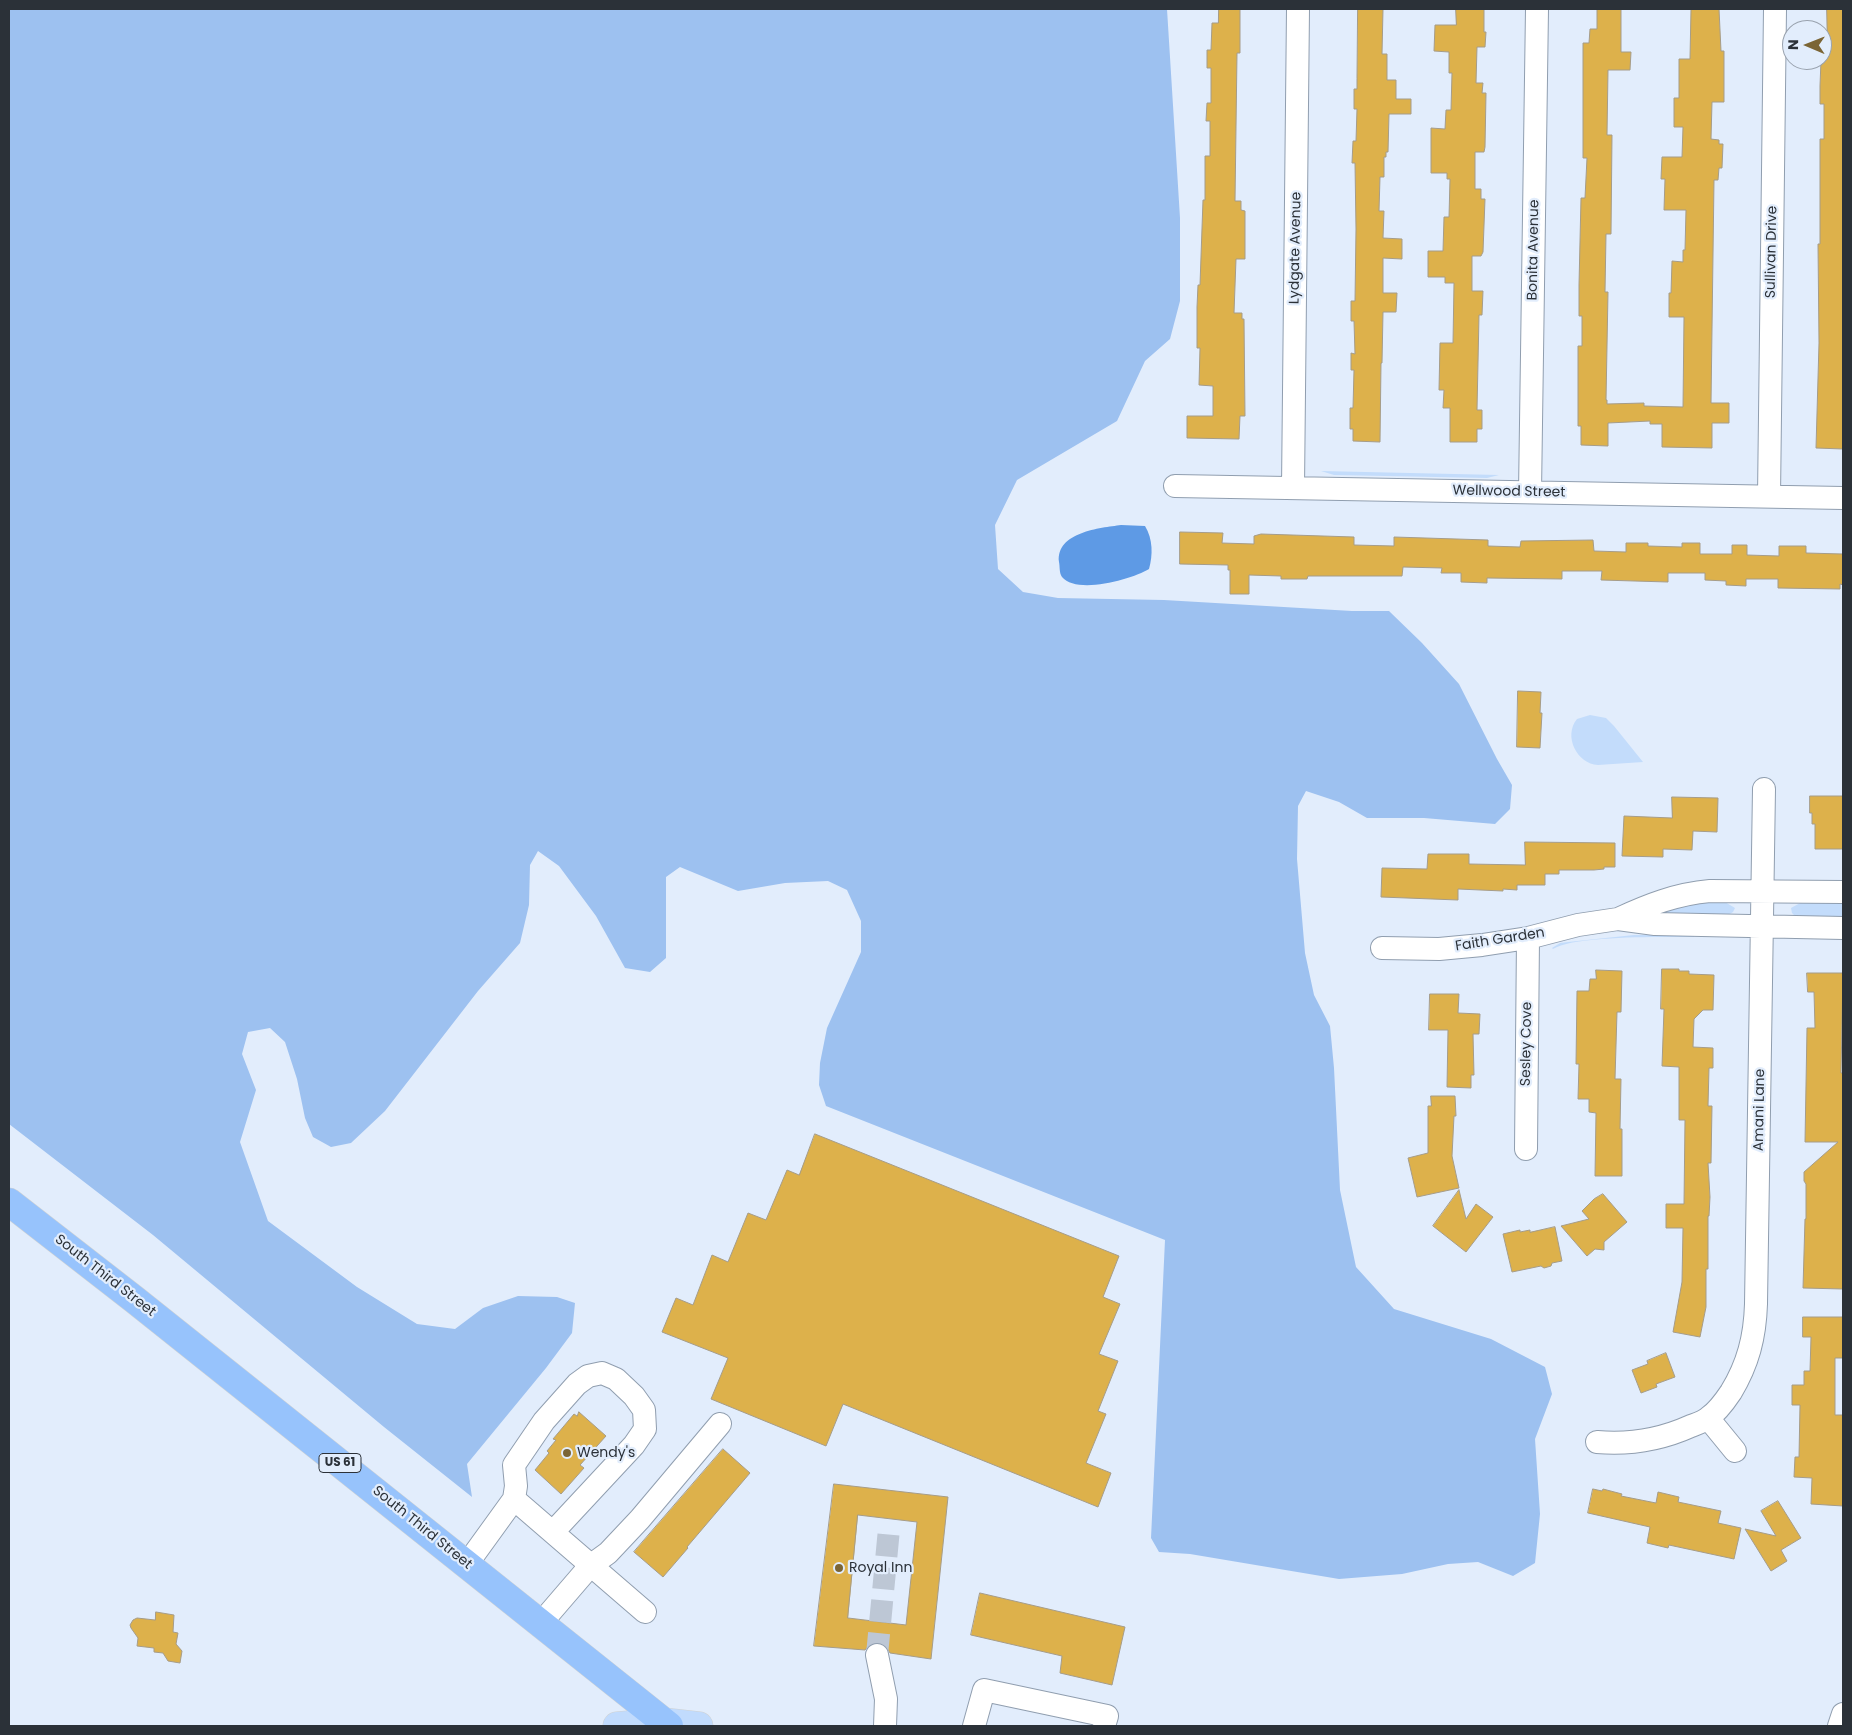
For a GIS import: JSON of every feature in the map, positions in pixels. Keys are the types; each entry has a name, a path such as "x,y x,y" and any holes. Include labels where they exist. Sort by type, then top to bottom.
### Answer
{"highway":[{"name":"South Third Street","path":"9,1202 143,1306 666,1724"}],"main road":[{"path":"617,1726 666,1724 699,1726"}],"street":[{"name":"Lydgate Avenue","path":"1293,488 1298,9"},
{"name":"Bonita Avenue","path":"1530,492 1537,9"},
{"name":"Sullivan Drive","path":"1769,496 1776,9"},
{"name":"Wellwood Street","path":"1175,486 1843,498"},
{"name":"Amani Lane","path":"1708,1418 1724,1402 1739,1378 1752,1345 1756,1325 1764,789"},
{"name":"Faith Garden","path":"1382,948 1453,948 1528,938 1578,925 1618,919 1653,903 1694,892 1843,892"},
{"name":"Faith Garden","path":"1618,919 1655,924 1843,928"},
{"name":"Sesley Cove","path":"1526,1149 1528,938"},
{"path":"467,1564 514,1499 516,1486 514,1465 544,1421 577,1384 588,1376 602,1373 616,1379 634,1396 644,1410 645,1429 634,1445 553,1532"},
{"path":"1597,1442 1629,1444 1651,1440 1674,1434 1708,1418 1734,1452"},
{"path":"541,1623 590,1566 608,1552 640,1519 720,1424"},
{"path":"514,1499 645,1612"},
{"path":"877,1655 886,1699 885,1726"},
{"path":"974,1726 984,1690 1107,1716 1104,1726"},
{"path":"1839,1726 1843,1714"}],"shaded area":[{"path":"9,9 1167,9 1180,218 1180,301 1170,339 1145,361 1117,421 1017,480 995,525 998,569 1023,592 1058,598 1164,600 1352,611 1389,611 1422,643 1459,684 1512,785 1510,809 1495,824 1424,818 1367,818 1339,802 1306,791 1298,806 1297,859 1305,953 1314,995 1330,1026 1340,1190 1356,1267 1394,1309 1491,1339 1545,1367 1552,1394 1535,1439 1540,1514 1535,1563 1513,1576 1478,1562 1448,1564 1402,1574 1339,1579 1190,1554 1159,1552 1151,1538 1165,1240 826,1106 819,1085 820,1063 827,1028 861,952 861,921 847,890 828,881 785,883 738,891 680,867 666,877 666,958 650,972 625,968 596,916 559,866 538,851 530,865 529,905 520,943 478,991 385,1111 351,1143 331,1147 313,1137 305,1118 297,1079 285,1042 270,1028 248,1032 242,1054 256,1090 240,1142 268,1221 357,1287 417,1324 455,1329 483,1308 518,1296 557,1297 575,1303 572,1333 546,1368 467,1464 472,1497 384,1427 153,1235 9,1124"},
{"path":"1321,471 1499,475 1487,478 1334,475"},
{"path":"1121,525 1145,526 1150,536 1152,547 1149,569 1131,577 1105,584 1080,585 1069,582 1062,577 1059,562 1060,552 1064,544 1081,533"},
{"path":"1590,715 1606,718 1643,762 1598,765 1584,760 1574,748 1571,733 1577,719"},
{"path":"1697,901 1725,902 1735,908 1728,915 1652,913"},
{"path":"1802,902 1843,902 1843,919 1796,917 1792,913 1791,908"},
{"path":"1634,935 1694,935 1694,937 1599,939 1564,944 1552,948 1560,943"}],"building":[{"path":"1219,9 1240,9 1240,53 1237,53 1235,201 1241,201 1241,210 1245,211 1245,259 1236,259 1234,313 1242,313 1242,319 1244,319 1245,416 1240,416 1239,439 1187,438 1187,416 1213,416 1213,386 1199,385 1200,348 1197,348 1197,307 1198,285 1200,285 1203,200 1205,200 1205,156 1210,156 1210,121 1206,121 1207,103 1211,103 1211,68 1207,68 1207,50 1211,50 1212,23 1218,23"},
{"path":"1358,9 1383,9 1382,54 1387,54 1387,80 1396,80 1396,99 1411,99 1411,114 1389,114 1388,152 1386,152 1386,157 1384,157 1384,177 1380,177 1379,211 1384,211 1383,238 1402,239 1402,259 1383,258 1383,293 1397,293 1396,312 1383,312 1380,442 1353,441 1353,429 1350,429 1350,408 1353,408 1354,370 1351,370 1351,353 1355,354 1354,321 1351,321 1351,301 1355,301 1356,229 1355,163 1352,163 1353,141 1356,141 1357,109 1354,109 1354,89 1357,89"},
{"path":"1456,9 1484,9 1484,32 1486,32 1485,47 1477,47 1476,83 1483,83 1482,93 1486,93 1485,147 1484,152 1475,152 1475,189 1481,189 1481,199 1485,199 1483,252 1481,256 1472,256 1472,291 1483,291 1482,315 1479,315 1477,410 1482,410 1482,429 1477,429 1477,442 1450,442 1450,408 1443,408 1444,390 1439,390 1440,343 1453,343 1454,283 1445,283 1445,277 1428,277 1428,251 1443,251 1444,217 1449,217 1450,179 1447,179 1447,173 1431,173 1431,128 1445,129 1446,110 1451,110 1452,73 1449,73 1449,52 1434,51 1435,25 1456,25"},
{"path":"1621,9 1621,52 1631,52 1630,70 1608,70 1607,135 1612,135 1611,234 1606,234 1605,292 1608,292 1606,400 1607,404 1644,403 1644,406 1683,407 1684,317 1669,317 1669,293 1671,293 1672,261 1683,262 1686,210 1664,210 1665,179 1661,179 1662,157 1682,157 1683,127 1674,127 1674,98 1679,98 1679,59 1690,59 1691,9 1719,9 1721,51 1724,51 1724,102 1712,102 1711,139 1719,140 1719,144 1723,144 1722,168 1719,168 1718,180 1714,180 1711,403 1729,403 1729,423 1712,423 1712,448 1662,447 1662,424 1650,424 1650,421 1608,423 1608,446 1581,445 1581,426 1578,426 1578,346 1582,346 1582,316 1579,316 1579,285 1581,198 1585,198 1587,158 1583,158 1583,43 1589,43 1590,29 1597,29 1597,10"},
{"path":"1827,9 1843,9 1843,449 1816,448 1819,343 1820,139 1824,139 1824,104 1820,104 1821,70 1832,70 1832,20 1827,20"},
{"path":"1180,532 1223,533 1222,543 1254,544 1254,536 1261,534 1354,537 1354,545 1394,546 1394,537 1488,540 1488,546 1520,547 1521,541 1593,540 1594,551 1626,552 1626,543 1648,543 1648,546 1682,547 1682,543 1700,543 1700,554 1732,554 1732,545 1747,545 1747,555 1779,556 1779,546 1806,546 1806,553 1843,554 1843,585 1840,584 1840,589 1778,588 1778,579 1746,579 1746,586 1726,585 1726,581 1705,580 1705,573 1668,573 1668,582 1601,580 1602,571 1562,571 1562,579 1487,578 1487,583 1461,582 1461,573 1441,573 1442,568 1403,567 1402,576 1308,576 1307,579 1281,579 1281,576 1249,575 1249,594 1230,594 1230,570 1228,570 1228,565 1180,564"},
{"path":"1518,691 1541,692 1540,748 1517,747"},
{"path":"1810,796 1843,796 1843,849 1815,849 1815,824 1812,824 1812,813 1810,813"},
{"path":"1672,797 1718,798 1717,832 1693,831 1692,850 1663,849 1663,857 1622,856 1624,816 1672,818"},
{"path":"1525,842 1615,843 1615,867 1604,867 1604,869 1594,870 1559,870 1559,874 1545,874 1545,885 1517,885 1517,890 1458,889 1458,900 1381,897 1382,868 1427,869 1428,854 1469,854 1469,864 1525,865"},
{"path":"1662,969 1679,969 1679,971 1689,971 1689,974 1714,975 1713,1010 1703,1010 1694,1019 1693,1047 1713,1048 1713,1068 1709,1068 1708,1106 1712,1106 1711,1163 1708,1163 1710,1197 1708,1269 1706,1269 1706,1307 1700,1337 1673,1332 1682,1282 1683,1228 1666,1228 1666,1204 1684,1204 1685,1120 1679,1120 1679,1067 1662,1066 1664,1009 1661,1009"},
{"path":"1596,970 1622,971 1621,1012 1617,1012 1615,1079 1621,1079 1620,1129 1622,1129 1622,1176 1595,1176 1596,1113 1589,1112 1589,1099 1578,1099 1579,1064 1576,1064 1577,991 1589,991 1590,979 1596,979"},
{"path":"1807,973 1843,973 1841,1073 1843,1073 1843,1289 1803,1288 1806,1219 1804,1172 1838,1142 1805,1142 1807,1028 1815,1028 1814,992 1808,992"},
{"path":"1430,994 1459,994 1458,1013 1480,1014 1479,1034 1473,1034 1474,1075 1471,1075 1471,1088 1447,1087 1448,1030 1429,1030"},
{"path":"1431,1096 1455,1096 1456,1116 1454,1116 1452,1156 1459,1188 1417,1197 1408,1158 1428,1153 1428,1106 1431,1106"},
{"path":"815,1134 1119,1256 1103,1297 1120,1304 1099,1354 1118,1361 1098,1411 1106,1414 1086,1463 1111,1473 1098,1507 843,1404 826,1446 711,1399 728,1358 662,1332 676,1298 693,1305 712,1255 728,1262 748,1213 766,1220 787,1170 799,1175"},
{"path":"1459,1190 1466,1219 1476,1204 1493,1217 1466,1252 1433,1226"},
{"path":"1603,1194 1627,1222 1604,1242 1604,1250 1595,1249 1587,1256 1561,1226 1589,1219 1582,1211 1594,1199"},
{"path":"1555,1227 1562,1261 1552,1263 1551,1266 1544,1268 1541,1266 1512,1272 1503,1234 1520,1230 1520,1232 1530,1230 1530,1232"},
{"path":"1803,1317 1843,1317 1843,1358 1835,1358 1835,1415 1843,1415 1843,1506 1811,1504 1812,1478 1794,1477 1795,1457 1799,1457 1800,1405 1792,1405 1792,1385 1804,1385 1804,1371 1810,1371 1811,1337 1803,1337"},
{"path":"1666,1353 1675,1377 1656,1384 1657,1387 1641,1393 1632,1370 1648,1364 1647,1361"},
{"name":"Wendy's","path":"579,1412 606,1436 580,1465 584,1468 561,1494 535,1470 549,1453 547,1451 556,1440 553,1439 574,1414 577,1416"},
{"path":"723,1449 750,1473 663,1577 634,1552"},
{"name":"Royal Inn","path":"834,1484 948,1497 931,1659 890,1653 881,1642 874,1642 865,1650 814,1646","holes":["858,1515 917,1522 906,1625 848,1618"]},
{"path":"1593,1489 1602,1491 1603,1489 1622,1494 1621,1496 1656,1503 1658,1492 1679,1497 1678,1502 1721,1511 1718,1523 1741,1528 1734,1559 1669,1545 1668,1548 1647,1543 1650,1527 1588,1513"},
{"path":"1778,1501 1801,1538 1781,1550 1787,1561 1771,1571 1745,1529 1776,1536 1761,1511"},
{"path":"980,1593 1125,1627 1112,1685 1060,1673 1062,1656 971,1635"},
{"path":"156,1612 174,1615 173,1632 178,1633 176,1644 182,1651 180,1663 168,1661 163,1653 154,1652 154,1648 137,1646 138,1638 130,1625 137,1618 155,1620"}],"tunnel":[{"path":"877,1655 889,1529"}],"place":[{"name":"Wendy's","path":"567,1453"},
{"name":"Royal Inn","path":"839,1568"}]}
